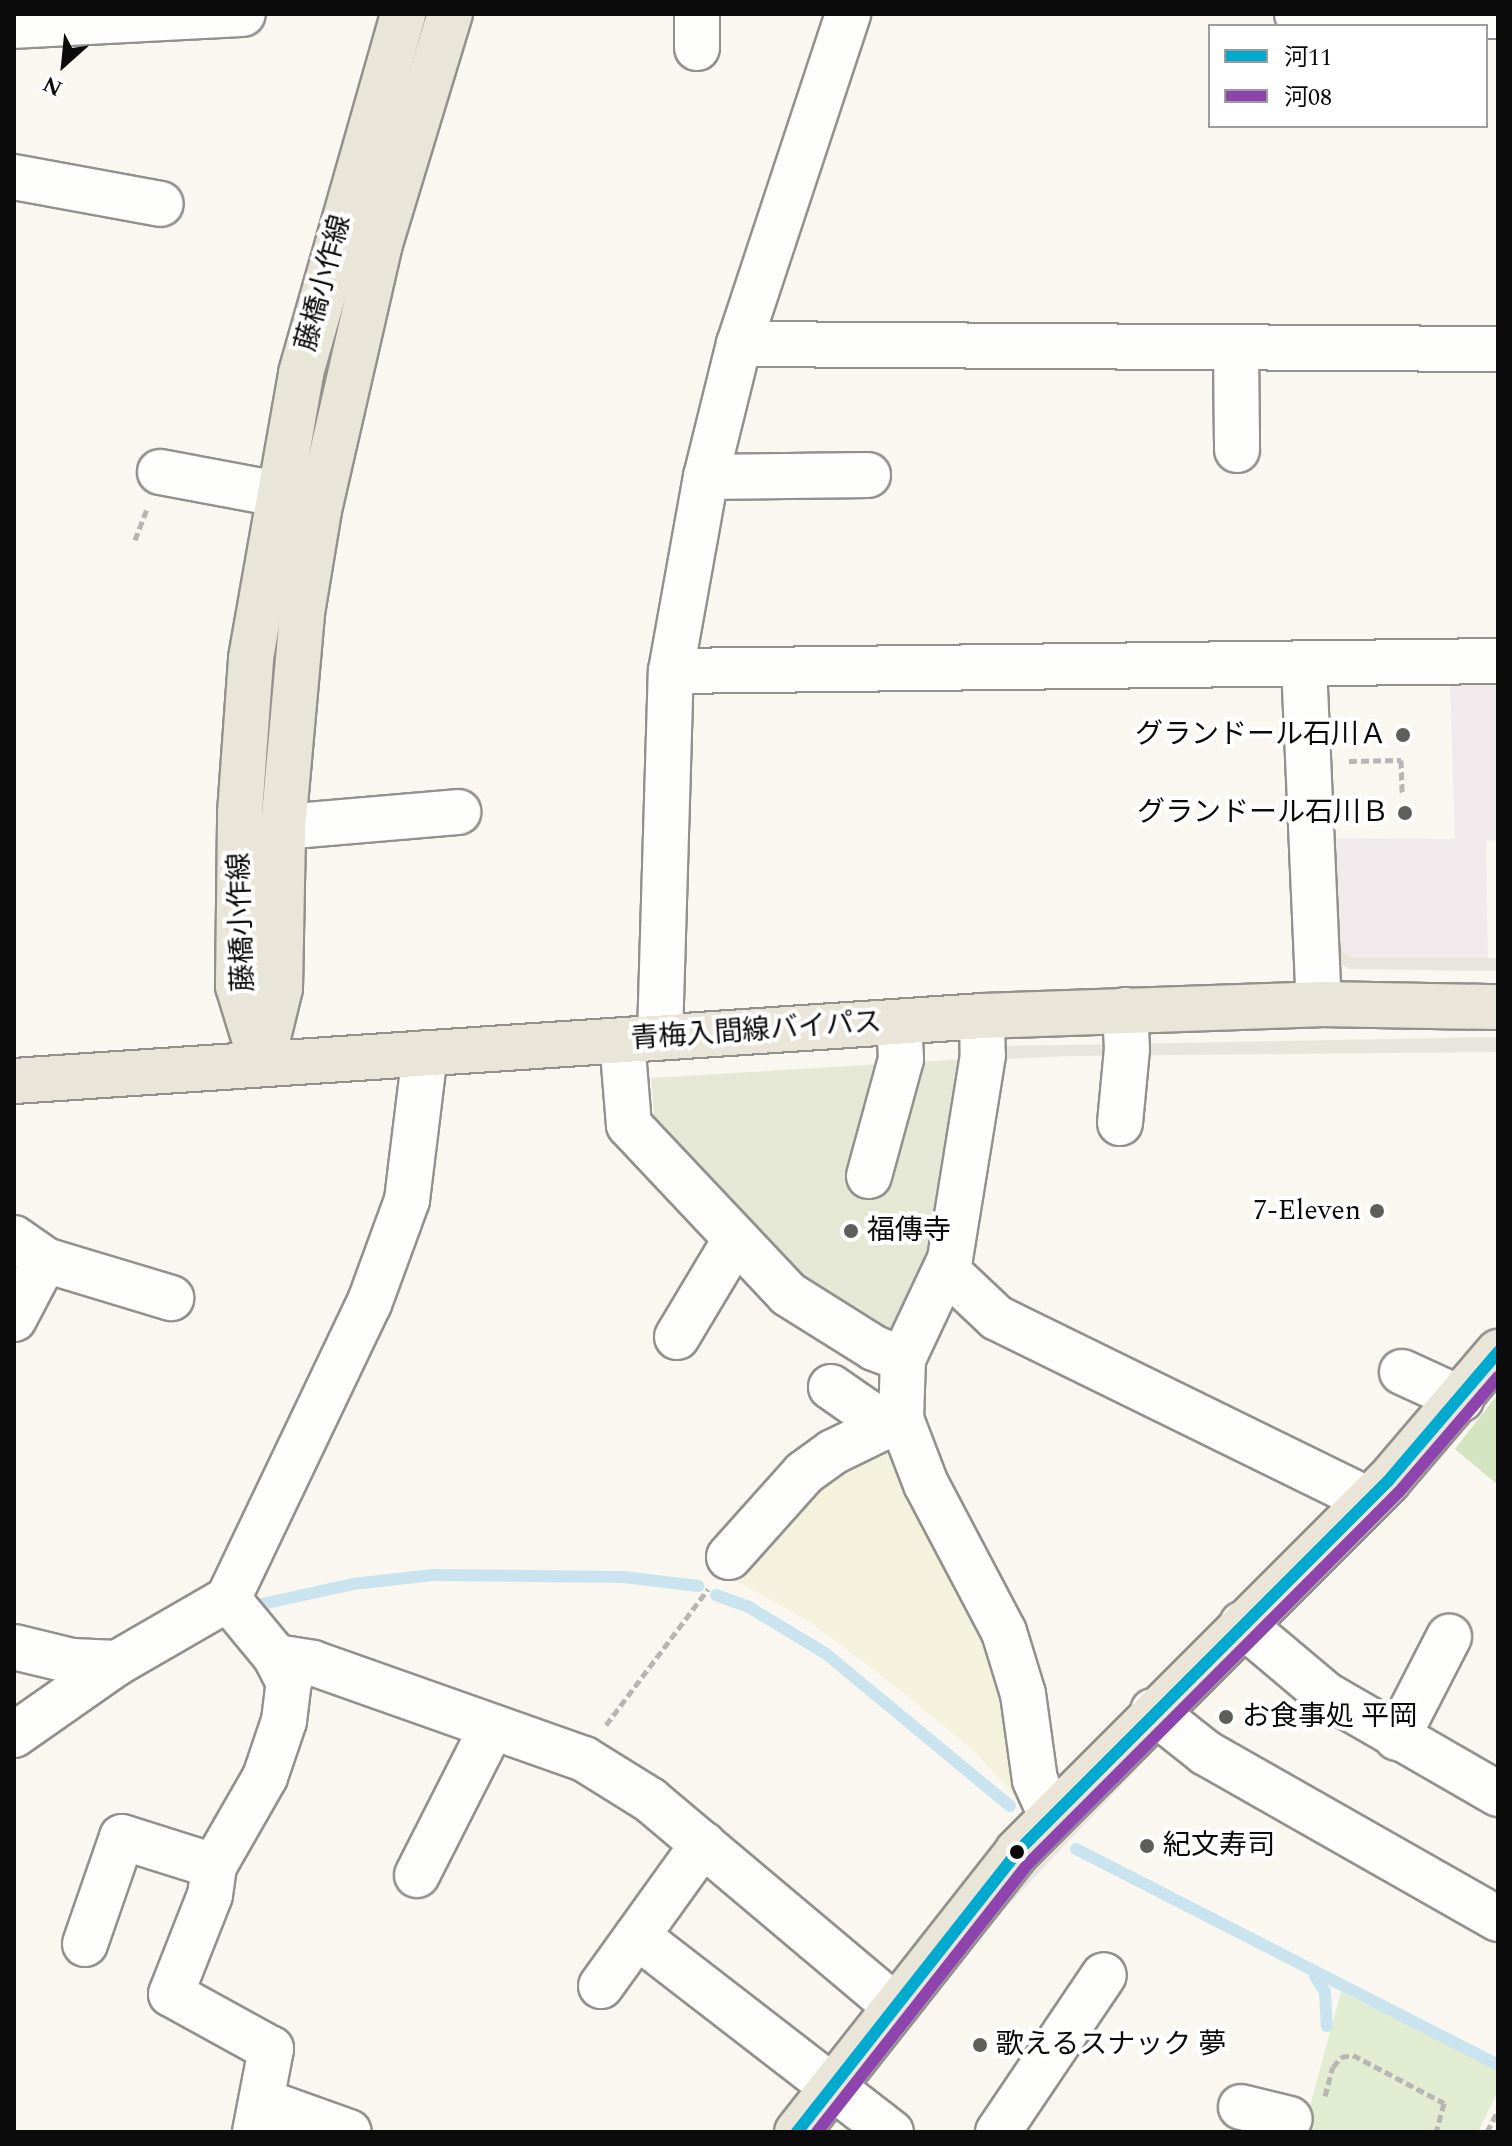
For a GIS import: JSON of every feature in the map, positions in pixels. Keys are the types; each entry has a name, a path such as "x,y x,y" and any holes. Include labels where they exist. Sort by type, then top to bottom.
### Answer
{"main road":[{"name":"藤橋小作線","path":"262,1064 238,986 238,902 251,658 277,494 336,239 403,14"},
{"name":"藤橋小作線","path":"262,1064 280,988 283,827 302,613 338,410 379,247 450,14"},
{"name":"青梅入間線バイパス","path":"14,1081 982,1016 1319,1004 1498,1007"},
{"path":"797,2132 892,2004 1051,1816 1368,1500 1461,1399 1498,1352"}],"street":[{"path":"14,26 243,14"},
{"path":"848,14 739,344 706,477 671,671 683,727 675,944 641,1038 629,1125 788,1294 874,1348 903,1359"},
{"path":"1297,14 1498,16"},
{"path":"14,177 161,204"},
{"path":"739,344 1498,349"},
{"path":"1236,349 1237,450"},
{"path":"160,472 277,494"},
{"path":"706,477 868,475"},
{"path":"671,671 1498,661"},
{"path":"1304,665 1319,1004"},
{"path":"283,827 458,812"},
{"path":"1120,1123 1127,1049 1125,1010"},
{"path":"729,1557 804,1473 889,1425 903,1359 946,1270 983,1055 982,1016"},
{"path":"869,1176 901,1059 899,1022"},
{"path":"14,1735 117,1663 228,1599 369,1304 407,1200 425,1053"},
{"path":"677,1337 735,1240"},
{"path":"14,1319 30,1249 171,1298"},
{"path":"946,1270 997,1318 1368,1500"},
{"path":"1402,1372 1461,1399"},
{"path":"831,1387 889,1425 926,1484 1004,1632 1023,1694 1035,1780 1051,1816"},
{"path":"228,1599 254,1636 276,1657 289,1683 284,1721 265,1777 214,1866 210,1895 171,1994 271,2049 258,2116 349,2132"},
{"path":"1242,1624 1292,1670 1397,1738 1498,1794"},
{"path":"1397,1738 1449,1637"},
{"path":"14,1647 72,1661 117,1663"},
{"path":"276,1657 313,1663 584,1759 650,1800 892,2004"},
{"path":"1153,1711 1206,1753 1498,1919"},
{"path":"417,1875 492,1727"},
{"path":"85,1944 122,1837 214,1866"},
{"path":"601,1986 703,1844"},
{"path":"637,1936 891,2132"},
{"path":"998,2132 1104,1975"},
{"path":"1241,2107 1299,2113"}],"path":[{"path":"1308,762 1401,760 1402,793"},
{"path":"584,1759 729,1557"},
{"path":"1299,2113 1341,2057 1353,2055 1444,2103 1436,2132"},
{"path":"1487,2132 1498,2110"}],"shaded area":[{"path":"1498,677 1498,840 1486,841 1488,958 1353,958 1330,944 1325,838 1455,839 1450,678"},
{"path":"1330,944 1353,958 1498,958 1498,971 1350,969 1336,961"},
{"path":"1498,1037 1498,1052 1072,1056 1005,1059 993,1071 1001,1049 1009,1046"},
{"path":"893,1434 982,1619 1013,1739 1012,1793 972,1749 886,1679 810,1622 728,1576 807,1482"},
{"path":"1250,1650 1007,1906 897,2036 969,1934 1179,1708"}],"green space":[{"path":"968,1059 934,1254 889,1345 796,1280 655,1127 651,1078"},
{"path":"1498,1394 1498,1485 1455,1449"},
{"path":"1341,1992 1498,2070 1498,2091 1478,2132 1303,2132"}],"waterway":[{"path":"262,1604 353,1584 433,1575 624,1577 698,1586"},
{"path":"716,1595 747,1606 825,1653 1010,1806"},
{"path":"1076,1849 1498,2065"},
{"path":"1315,1976 1325,1992 1327,2026"}],"transit line":[{"name":"河11","path":"797,2132 1017,1852 1388,1481 1498,1352"},
{"name":"河08","path":"817,2132 1029,1863 1399,1492 1498,1377"}],"place":[{"name":"グランドール石川Ａ","path":"1403,735"},
{"name":"グランドール石川Ｂ","path":"1405,813"},
{"name":"7-Eleven","path":"1377,1211"},
{"name":"福傳寺","path":"851,1231"},
{"name":"お食事処 平岡","path":"1226,1717"},
{"name":"紀文寿司","path":"1147,1846"},
{"name":"歌えるスナック 夢","path":"980,2045"}]}
